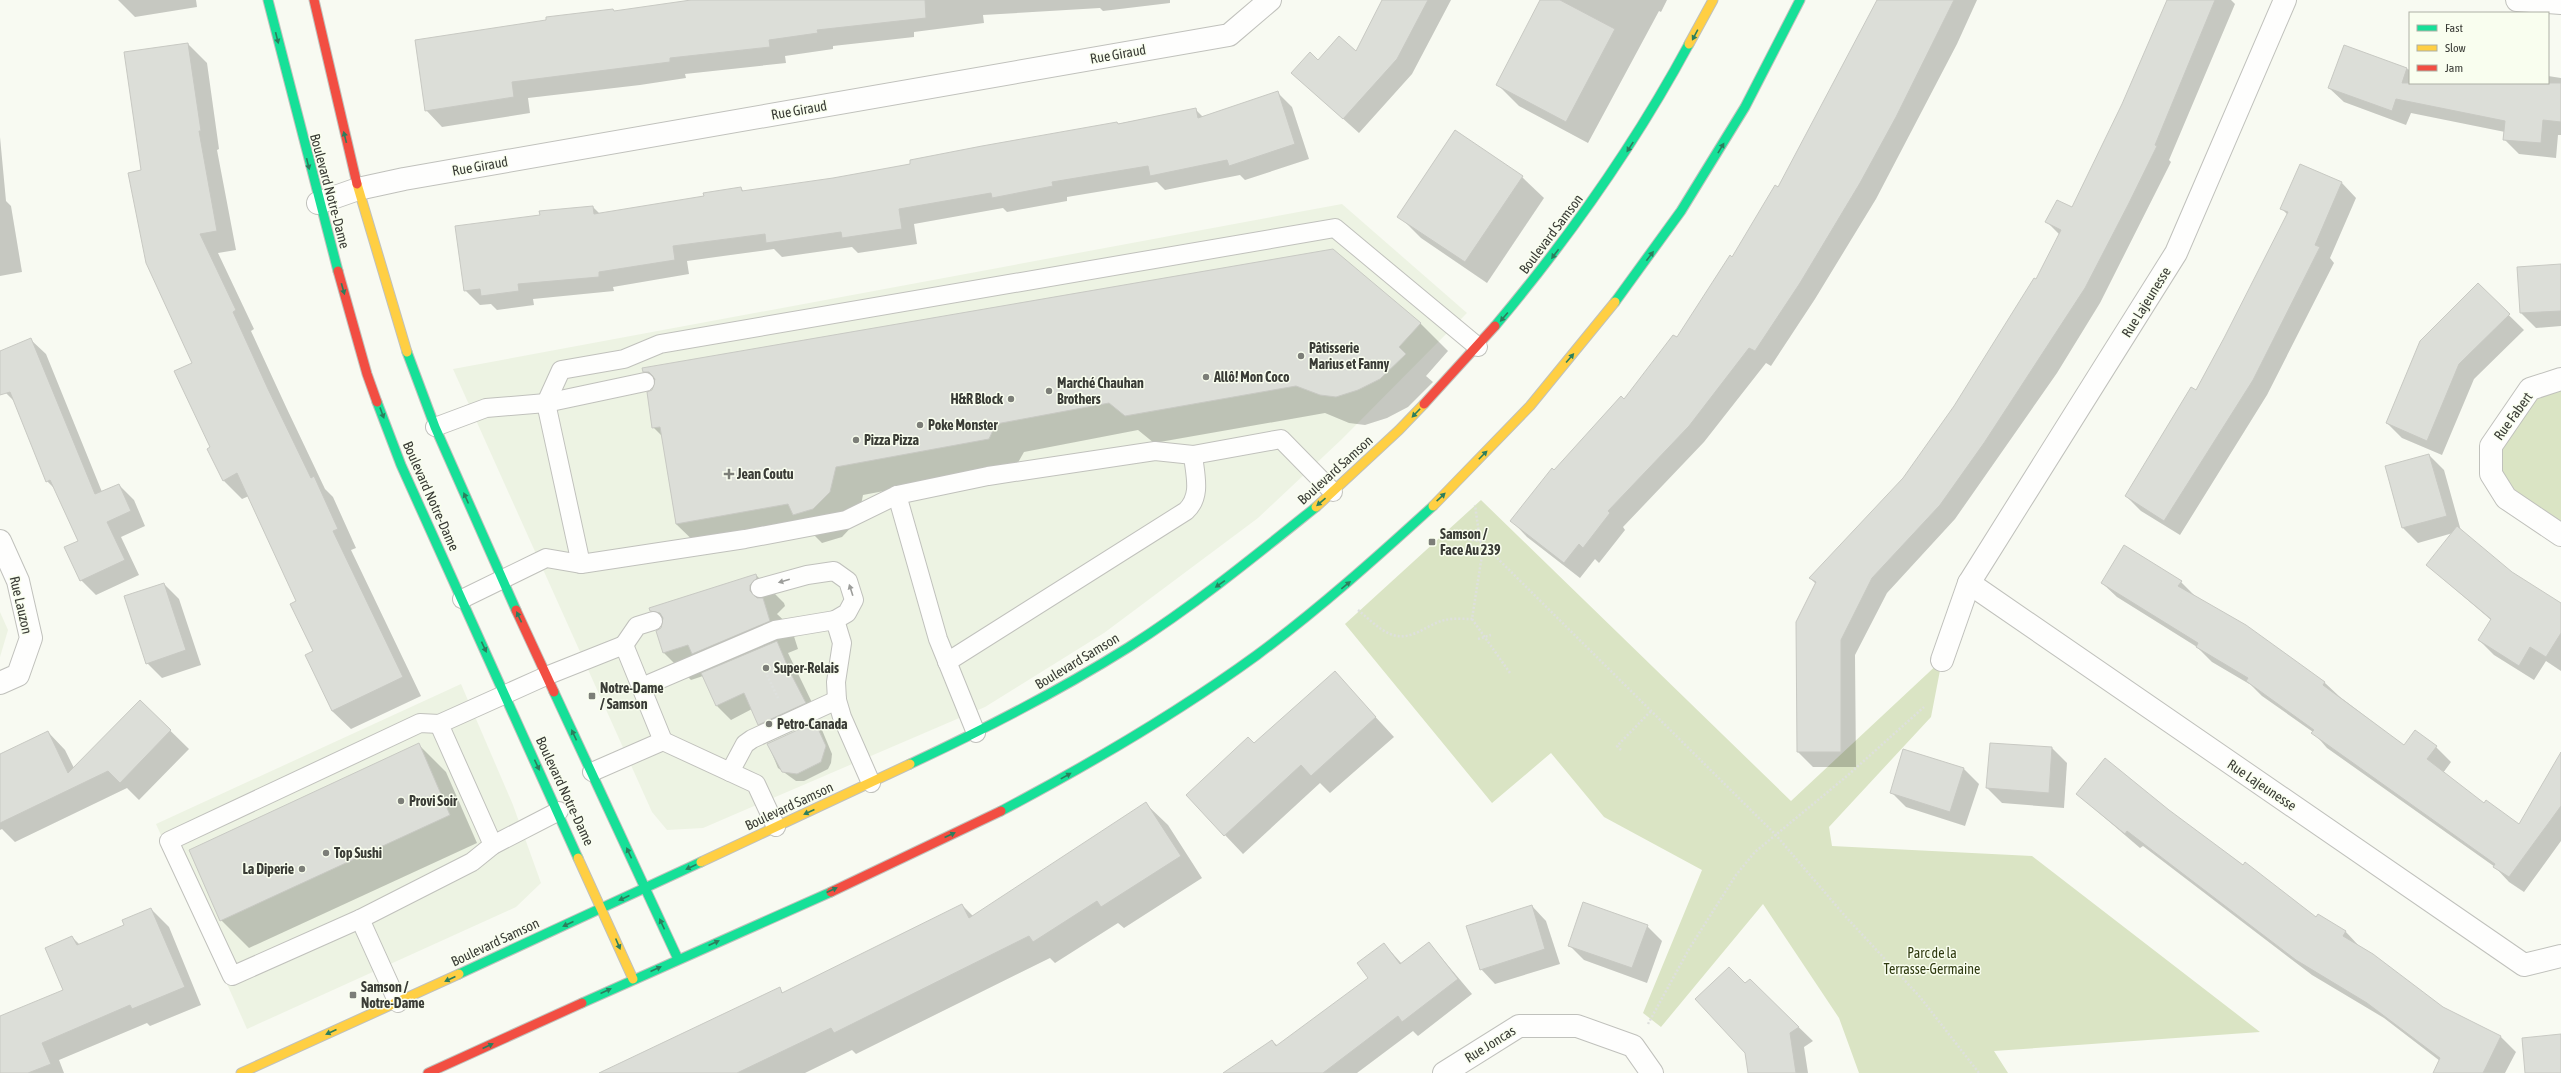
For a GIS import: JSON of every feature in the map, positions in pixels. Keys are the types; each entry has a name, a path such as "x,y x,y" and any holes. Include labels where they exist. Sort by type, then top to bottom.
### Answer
{"street":[{"name":"Boulevard Notre-Dame","path":"268,0 318,203 367,374 401,465 603,908 633,979"},
{"name":"Boulevard Notre-Dame","path":"314,0 358,189 410,361 435,427 501,579 678,959"},
{"name":"Rue Giraud","path":"318,203 358,189 1229,35 1270,0"},
{"name":"Boulevard Samson","path":"241,1073 603,908 976,733 1062,687 1151,632 1228,578 1333,492 1402,427 1478,347 1544,269 1603,188 1670,82 1713,0"},
{"path":"428,1073 957,832 1065,777 1154,725 1227,677 1357,576 1456,483 1498,439 1579,347 1625,290 1666,235 1709,168 1749,99 1800,0"},
{"name":"Rue Lajeunesse","path":"1942,660 1969,583 2176,253 2285,0"},
{"path":"2517,0 2561,3"},
{"name":"Rue Fabert","path":"2561,379 2530,389 2491,446 2491,474 2506,498 2561,535"},
{"name":"Rue Lauzon","path":"0,541 18,582 31,638 18,675 0,683"},
{"name":"Rue Lajeunesse","path":"1969,583 2524,965 2561,956"},
{"name":"Rue Joncas","path":"1444,1073 1519,1026 1577,1026 1633,1046 1652,1073"}],"lane":[{"path":"582,564 546,403 561,370 624,359 660,344 1336,228 1478,347"},
{"path":"435,427 486,408 546,403 645,382"},
{"path":"462,599 546,558 582,564 745,539 846,520 897,495 988,476 1126,454 1155,451 1193,455 1281,439 1333,492"},
{"path":"947,662 1186,512 1195,500 1197,492 1193,455"},
{"path":"897,495 947,662 976,733"},
{"path":"642,687 775,630 835,620 847,613 854,600 848,581 834,571 807,575 760,588"},
{"path":"835,620 842,643 836,682 837,700 842,717 871,783"},
{"path":"559,811 493,844 472,862 360,919 232,976 169,841 420,722 439,724 546,676 624,645 637,626 653,621"},
{"path":"624,645 663,741 756,784 776,827"},
{"path":"730,772 745,744 752,739 837,700"},
{"path":"439,724 493,844"},
{"path":"592,772 663,741"},
{"path":"360,919 398,1002"}],"path":[{"path":"1474,501 1480,541 1486,548 1774,834 1920,997 1979,1073"},
{"path":"1440,534 1480,541"},
{"path":"1486,548 1482,555 1472,619 1510,673"},
{"path":"1356,608 1394,636 1414,634 1435,622 1446,619 1472,619"},
{"path":"1478,639 1491,635"},
{"path":"1648,1024 1689,949 1718,902 1755,852 1774,834 1847,776 1924,707"},
{"path":"1621,750 1617,746 1651,711"}],"shaded area":[{"path":"1342,204 1467,313 1342,439 1258,518 1104,633 985,707 703,828 667,830 652,812 453,369"},
{"path":"0,612 8,630 0,657"},
{"path":"461,684 513,805 541,883 516,907 247,1029 156,824"}],"green space":[{"path":"2561,379 2561,535 2506,498 2491,446 2530,389"},
{"name":"Parc de la Terrasse-Germaine","path":"1481,500 1791,801 1942,660 1931,717 1829,827 1832,846 2032,856 2260,1032 1994,1051 2008,1073 1859,1073 1839,1018 1763,904 1661,1027 1643,1013 1702,870 1604,817 1551,753 1492,803 1345,624"}],"building":[{"path":"691,0 925,0 926,18 817,30 818,33 769,40 770,47 670,58 670,62 512,82 514,97 425,111 415,40 546,20 546,17 613,9 614,11"},
{"path":"1382,0 1428,0 1397,59 1343,119 1291,73 1310,52 1318,60 1339,36 1356,51"},
{"path":"1540,0 1560,0 1615,29 1566,122 1496,85"},
{"path":"1877,0 1954,0 1896,117 1860,183 1800,283 1755,351 1749,348 1689,426 1608,511 1610,513 1583,548 1579,544 1564,563 1510,521 1552,468 1554,470 1621,396 1624,399 1673,335 1677,337 1730,255 1732,257 1775,185 1778,187"},
{"path":"2167,0 2215,0 2155,145 2157,146 2129,203 2085,288 1984,443 1940,505 1872,578 1841,640 1841,752 1797,752 1796,622 1816,582 1809,578 1903,478 1954,406 2034,278 2036,279 2061,230 2045,222 2057,200 2072,207 2122,104"},
{"path":"188,43 201,131 199,131 217,231 200,234 236,310 233,312 268,389 311,478 314,476 338,529 333,531 403,677 332,711 305,655 313,651 290,604 296,601 237,473 223,481 207,449 210,447 174,371 192,363 146,263 128,173 141,170 124,52"},
{"path":"2344,45 2407,68 2402,83 2561,83 2561,122 2543,120 2541,143 2503,140 2505,121 2396,99 2392,111 2328,88"},
{"path":"1278,91 1295,144 1229,166 1227,160 1150,176 1148,166 1052,182 1053,186 992,198 991,193 899,209 902,229 842,238 841,232 766,243 765,234 673,246 675,260 599,272 599,277 518,284 519,291 481,296 480,289 464,291 455,226 540,215 539,211 593,206 594,214 704,196 703,193 741,187 742,191 833,178 910,164 910,160 982,146 1117,122 1118,124 1196,108 1198,118"},
{"path":"1455,130 1523,176 1465,262 1397,217"},
{"path":"2300,164 2342,182 2315,245 2320,247 2253,380 2164,521 2125,496 2191,387 2196,390 2224,338 2288,212 2280,209"},
{"path":"1333,249 1421,323 1399,347 1406,354 1380,379 1358,390 1336,397 1320,395 1296,386 1125,416 1109,403 996,424 989,439 836,467 830,492 813,509 793,515 788,504 676,524 660,427 652,428 647,392 652,390 655,379 649,372 643,372 642,368"},
{"path":"2561,264 2561,311 2520,313 2517,267"},
{"path":"2478,283 2510,314 2459,364 2427,441 2386,423 2420,341"},
{"path":"31,338 95,494 119,484 131,511 107,522 125,560 80,581 64,547 78,541 50,480 46,482 10,392 0,395 0,351"},
{"path":"2429,454 2447,516 2402,528 2385,466"},
{"path":"2457,526 2512,572 2561,603 2561,633 2546,657 2530,647 2519,666 2478,640 2491,619 2426,565"},
{"path":"2124,545 2182,581 2178,586 2246,625 2325,682 2323,685 2404,745 2415,730 2437,746 2427,759 2484,803 2486,800 2519,824 2561,752 2561,806 2509,877 2493,867 2495,864 2311,733 2314,730 2246,681 2248,678 2196,647 2198,643 2101,583"},
{"path":"756,574 757,578 750,585 750,591 757,598 763,598 770,621 692,654 688,645 663,653 656,631 661,628 663,618 660,613 650,611 649,608"},
{"path":"164,583 186,650 146,664 124,596"},
{"path":"777,641 790,672 806,703 758,725 744,693 716,706 701,673"},
{"path":"1335,671 1376,717 1311,776 1301,765 1224,836 1186,795 1248,737 1254,743"},
{"path":"140,700 171,730 120,783 108,771 0,823 0,754 48,731 68,773"},
{"path":"815,722 826,746 821,762 797,774 782,772 767,744"},
{"path":"419,743 450,815 220,921 189,850"},
{"path":"1990,743 2052,747 2049,793 1986,788"},
{"path":"1903,749 1964,768 1950,812 1890,793"},
{"path":"2105,758 2169,810 2243,865 2245,862 2316,917 2318,914 2346,931 2343,936 2373,954 2443,1007 2501,1036 2483,1073 2433,1073 2440,1058 2367,1003 2296,960 2127,831 2125,834 2076,794"},
{"path":"1146,802 1181,856 1101,907 1097,901 1033,942 1029,936 834,1033 831,1028 737,1073 599,1073 780,987 782,993 962,904 969,918"},
{"path":"1583,902 1648,925 1632,968 1568,946"},
{"path":"1532,905 1545,949 1480,970 1466,926"},
{"path":"151,908 185,987 132,1009 130,1005 42,1043 51,1064 28,1073 0,1073 0,1016 63,990 45,948 72,936 77,945 124,925 122,920"},
{"path":"1429,942 1458,979 1402,1022 1398,1016 1323,1073 1223,1073 1272,1040 1276,1046 1368,978 1357,963 1384,943 1400,964"},
{"path":"1729,967 1745,983 1750,979 1799,1027 1790,1033 1796,1073 1748,1073 1745,1053 1695,999"},
{"path":"2561,1034 2561,1073 2525,1073 2522,1038"}],"traffic: fast":[{"path":"268,0 338,271"},
{"path":"1615,302 1681,211 1745,107 1800,0"},
{"path":"1495,326 1549,259 1599,190 1646,119 1689,44"},
{"path":"407,352 435,427 516,610"},
{"path":"377,402 401,465 578,858"},
{"path":"1001,811 1132,738 1226,677 1280,638 1325,601 1369,564 1433,506"},
{"path":"910,764 1021,709 1076,679 1129,647 1201,597 1316,507"},
{"path":"554,692 678,959"},
{"path":"459,974 701,862"},
{"path":"582,1003 831,892"}],"traffic: slow":[{"path":"1689,44 1713,0"},
{"path":"357,184 407,352"},
{"path":"1433,506 1530,406 1615,302"},
{"path":"1316,507 1399,430 1424,404"},
{"path":"701,862 910,764"},
{"path":"578,858 633,979"},
{"path":"241,1073 459,974"}],"traffic: jam":[{"path":"314,0 357,184"},
{"path":"338,271 367,374 377,402"},
{"path":"1424,404 1495,326"},
{"path":"516,610 554,692"},
{"path":"831,892 1001,811"},
{"path":"428,1073 582,1003"}],"place":[{"name":"Pâtisserie Marius et Fanny","path":"1301,356"},
{"name":"Allô! Mon Coco","path":"1206,377"},
{"name":"Marché Chauhan Brothers","path":"1049,391"},
{"name":"H&R Block","path":"1011,399"},
{"name":"Poke Monster","path":"920,425"},
{"name":"Pizza Pizza","path":"856,440"},
{"name":"Jean Coutu","path":"729,474"},
{"name":"Samson / Face Au 239","path":"1432,542"},
{"name":"Super-Relais","path":"766,668"},
{"name":"Notre-Dame / Samson","path":"592,696"},
{"name":"Petro-Canada","path":"769,724"},
{"name":"Provi Soir","path":"401,801"},
{"name":"Top Sushi","path":"326,853"},
{"name":"La Diperie","path":"302,869"},
{"name":"Samson / Notre-Dame","path":"353,995"}]}
